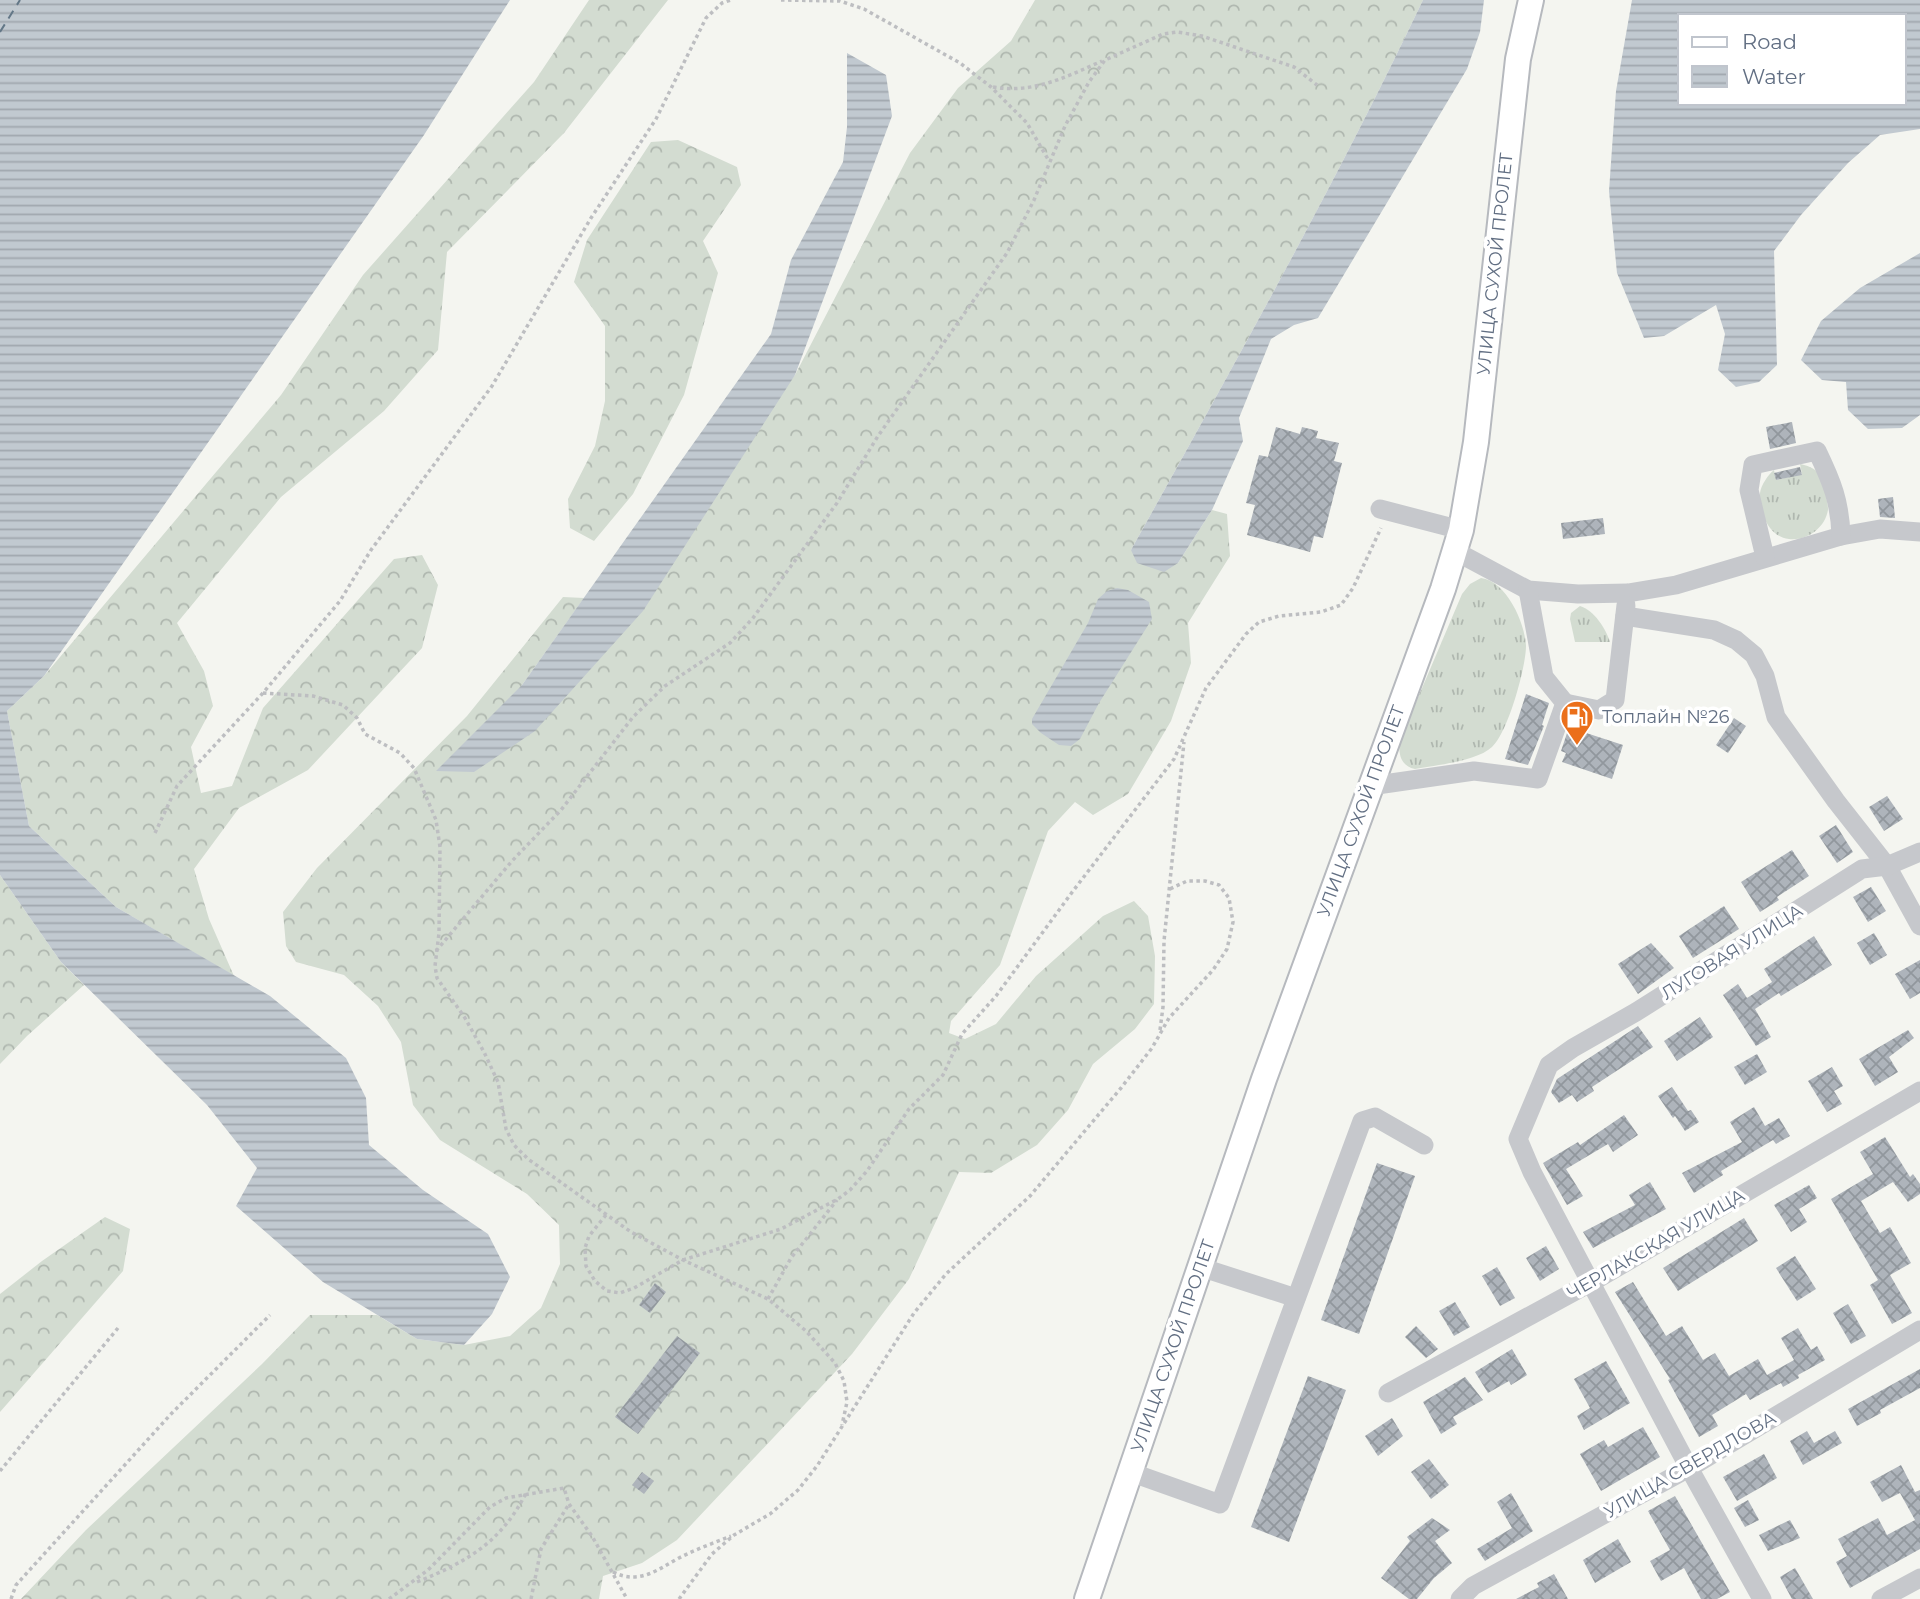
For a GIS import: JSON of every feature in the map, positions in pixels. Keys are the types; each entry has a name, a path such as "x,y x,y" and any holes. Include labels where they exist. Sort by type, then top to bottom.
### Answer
{"main road":[{"name":"УЛИЦА СУХОЙ ПРОЛЕТ","path":"1087,1599 1277,1041 1443,589 1458,540 1476,442 1518,59 1531,0"}],"street":[{"path":"1765,557 1749,490 1753,465 1817,451 1835,489 1841,536"},
{"path":"1389,511 1458,540 1528,590 1578,594 1628,593 1676,585 1841,536 1880,529 1920,532"},
{"path":"1528,590 1544,677 1565,704 1599,710 1615,700 1628,593"},
{"path":"1625,616 1714,630 1736,640 1754,655 1765,676 1776,717 1887,866 1920,926"},
{"path":"1370,786 1474,771 1538,779 1565,704"},
{"name":"ЛУГОВАЯ УЛИЦА","path":"1592,1282 1532,1172 1518,1139 1549,1065 1862,869 1887,866 1920,852"},
{"name":"ЧЕРЛАКСКАЯ УЛИЦА","path":"1388,1393 1592,1282 1920,1091"},
{"path":"1130,1472 1220,1504 1362,1121 1375,1117 1424,1144"},
{"path":"1200,1267 1296,1298"},
{"path":"1592,1282 1689,1468 1762,1599"},
{"name":"УЛИЦА СВЕРДЛОВА","path":"1460,1599 1473,1586 1689,1468 1920,1330"},
{"path":"1881,1599 1920,1578"}],"path":[{"path":"155,833 177,786 263,693 340,601 371,550 492,386 591,218 656,118 706,18 722,3 731,0"},
{"path":"781,0 840,1 864,9 960,63 991,87 1027,124 1049,161"},
{"path":"991,87 1029,89 1056,81 1163,34 1177,32 1221,42 1294,67 1317,85"},
{"path":"436,951 512,861 561,810 633,717 665,686 730,643 753,618 837,503 878,436 1007,253 1089,82 1105,60"},
{"path":"606,1214 589,1236 585,1248 586,1266 595,1281 607,1291 620,1293 683,1260 781,1228 850,1190 867,1171 909,1110 943,1075 962,1034 996,996 1174,760 1206,688 1246,634 1259,622 1279,616 1321,612 1340,605 1353,588 1389,511"},
{"path":"263,693 313,696 343,705 357,718 365,734 400,753 414,768 436,820 440,847 441,887 435,966 437,978 465,1018 498,1082 506,1129 514,1145 528,1159 631,1232 683,1260 768,1298 806,1331 835,1363 844,1381 847,1402 842,1425"},
{"path":"1159,1035 1164,1007 1164,941 1184,740"},
{"path":"611,1571 625,1578 642,1577 734,1535 770,1514 798,1490 817,1466 914,1313 938,1284 1030,1196 1121,1088 1169,1018 1213,970 1227,949 1233,922 1229,898 1219,885 1205,881 1187,881 1170,889"},
{"path":"768,1298 791,1258 838,1199"},
{"path":"10,1599 16,1585 171,1414 270,1315"},
{"path":"0,1471 118,1328"},
{"path":"389,1599 411,1584 449,1550 490,1507 506,1498 564,1488 569,1504 592,1536 627,1599"},
{"path":"411,1584 469,1559 498,1535 516,1513 526,1493"},
{"path":"531,1599 541,1549 569,1504"},
{"path":"679,1599 712,1554 734,1535"}],"green space":[{"path":"589,0 668,0 564,133 447,252 438,350 384,411 281,497 177,623 204,671 213,706 191,747 201,793 232,786 263,708 394,559 422,555 438,585 422,648 308,770 239,808 194,869 209,919 234,976 116,907 29,826 7,711 44,676 281,395 363,275 534,82"},
{"path":"1035,0 1423,0 1318,208 1131,550 1178,563 1212,510 1227,514 1230,556 1188,623 1191,663 1171,721 1128,794 1093,815 1075,802 1048,831 1000,965 951,1021 949,1033 965,1039 996,1024 1036,976 1103,916 1134,901 1148,916 1155,956 1154,1004 1135,1029 1093,1064 1068,1110 1037,1145 991,1173 959,1172 909,1279 852,1354 677,1540 642,1563 603,1576 599,1599 21,1599 86,1530 262,1364 310,1315 377,1315 417,1339 464,1345 510,1336 541,1308 560,1264 559,1225 527,1194 440,1140 413,1105 401,1042 378,1006 344,975 296,962 286,946 283,912 317,868 467,716 563,597 584,598 522,685 474,772 795,375 910,153 958,88 1011,41"},
{"path":"678,140 737,167 741,185 703,241 718,273 684,395 633,494 594,541 570,528 568,499 595,446 605,401 605,326 574,282 587,240 651,142"},
{"path":"1800,464 1813,468 1819,474 1828,510 1823,522 1814,532 1802,538 1789,539 1775,534 1766,522 1760,493 1765,480 1774,470 1776,480 1802,474"},
{"path":"1481,578 1490,581 1506,595 1518,615 1525,636 1523,669 1510,714 1498,740 1485,752 1456,762 1415,769 1403,762 1399,750 1400,740 1462,594 1470,584"},
{"path":"1580,606 1590,611 1599,621 1610,642 1575,642 1570,619 1571,613"},
{"path":"0,875 61,962 84,985 0,1064"},
{"path":"105,1217 130,1229 123,1271 0,1412 0,1294"}],"water":[{"path":"0,0 510,0 424,135 44,676 7,711 29,826 116,907 270,996 346,1058 366,1098 369,1145 423,1190 488,1234 510,1277 492,1314 464,1345 417,1339 323,1282 236,1206 257,1168 207,1105 61,962 0,875"},
{"path":"1423,0 1484,0 1480,32 1467,69 1318,318 1294,325 1271,339 1239,418 1243,441 1212,510 1178,563 1164,572 1137,563 1131,550 1318,208"},
{"path":"1632,0 1920,0 1920,129 1880,135 1848,163 1801,215 1774,251 1777,365 1759,382 1736,387 1718,370 1725,334 1716,305 1664,336 1644,338 1617,273 1609,191 1616,91"},
{"path":"847,53 886,75 892,116 795,375 643,611 535,731 474,772 436,771 522,685 771,334 791,260 843,162 847,127"},
{"path":"1920,253 1920,415 1902,428 1868,429 1848,410 1846,382 1822,380 1801,360 1821,321 1860,288"},
{"path":"1117,588 1128,590 1149,602 1152,619 1099,703 1080,739 1071,746 1059,745 1041,733 1032,724 1032,719 1088,623 1098,599 1107,591"}],"building":[{"path":"1792,422 1796,443 1770,449 1766,427"},
{"path":"1276,427 1300,434 1302,427 1318,431 1316,438 1339,443 1334,461 1342,463 1323,538 1314,536 1310,552 1247,535 1255,505 1246,503 1259,455 1268,457"},
{"path":"1800,467 1802,475 1776,480 1774,473"},
{"path":"1893,497 1895,518 1880,517 1878,499"},
{"path":"1603,518 1605,534 1563,539 1561,523"},
{"path":"1526,694 1549,703 1542,725 1544,726 1528,765 1505,759"},
{"path":"1734,718 1746,726 1728,753 1716,745"},
{"path":"1574,729 1623,745 1612,779 1562,762 1566,753 1561,751 1567,733 1572,735"},
{"path":"1887,796 1903,819 1884,831 1869,807"},
{"path":"1836,825 1853,852 1837,863 1819,836"},
{"path":"1792,850 1809,876 1760,912 1741,882"},
{"path":"1871,887 1886,911 1868,922 1853,897"},
{"path":"1724,906 1739,929 1693,958 1679,936"},
{"path":"1874,933 1887,955 1870,965 1857,943"},
{"path":"1814,936 1832,965 1755,1009 1771,1037 1756,1046 1723,995 1738,984 1747,998 1772,982 1764,969"},
{"path":"1651,943 1674,968 1638,994 1618,964"},
{"path":"1920,960 1920,993 1910,999 1895,974"},
{"path":"1700,1017 1713,1037 1677,1061 1664,1041"},
{"path":"1638,1026 1653,1047 1592,1087 1594,1091 1577,1102 1572,1095 1559,1103 1551,1092 1557,1079"},
{"path":"1908,1030 1914,1038 1889,1057 1898,1072 1875,1086 1859,1059"},
{"path":"1757,1054 1767,1072 1745,1085 1734,1067"},
{"path":"1832,1067 1843,1086 1834,1091 1842,1104 1827,1112 1808,1081"},
{"path":"1672,1087 1699,1122 1685,1131 1658,1096"},
{"path":"1754,1107 1765,1126 1779,1118 1790,1136 1776,1144 1773,1140 1721,1171 1723,1175 1694,1193 1682,1173 1742,1142 1730,1122"},
{"path":"1624,1115 1638,1135 1613,1152 1608,1144 1566,1169 1583,1196 1567,1205 1543,1163 1578,1142 1580,1145"},
{"path":"1885,1137 1910,1177 1913,1174 1920,1184 1920,1194 1908,1202 1893,1182 1861,1201 1880,1233 1890,1227 1911,1263 1890,1275 1912,1313 1892,1324 1870,1285 1878,1280 1831,1199 1873,1174 1860,1152"},
{"path":"1377,1163 1415,1176 1359,1334 1321,1320"},
{"path":"1650,1182 1666,1209 1593,1248 1583,1232 1635,1205 1629,1195"},
{"path":"1809,1185 1817,1198 1799,1209 1807,1222 1791,1232 1774,1205"},
{"path":"1744,1218 1758,1241 1678,1291 1663,1268"},
{"path":"1546,1246 1559,1269 1540,1281 1526,1258"},
{"path":"1795,1256 1816,1289 1797,1301 1776,1268"},
{"path":"1497,1267 1515,1298 1500,1306 1482,1276"},
{"path":"1633,1282 1666,1336 1682,1326 1703,1360 1715,1353 1729,1376 1758,1359 1767,1375 1794,1360 1781,1338 1798,1328 1811,1350 1817,1346 1825,1360 1783,1387 1781,1383 1750,1400 1746,1394 1712,1415 1718,1426 1699,1437 1668,1380 1670,1379 1615,1292"},
{"path":"655,1283 666,1292 650,1313 639,1305"},
{"path":"1455,1302 1470,1327 1454,1336 1439,1311"},
{"path":"1848,1304 1866,1336 1851,1344 1833,1313"},
{"path":"1416,1326 1438,1349 1426,1358 1405,1337"},
{"path":"677,1336 700,1353 638,1434 615,1417"},
{"path":"1512,1349 1527,1375 1511,1385 1509,1381 1488,1393 1475,1372"},
{"path":"1606,1361 1630,1403 1584,1430 1577,1416 1590,1408 1574,1379"},
{"path":"1920,1369 1920,1388 1857,1426 1848,1409"},
{"path":"1308,1376 1346,1390 1289,1542 1251,1527"},
{"path":"1465,1377 1483,1400 1453,1417 1457,1424 1441,1434 1423,1402"},
{"path":"1392,1418 1403,1436 1378,1456 1365,1436"},
{"path":"1643,1427 1660,1457 1601,1491 1580,1454 1604,1440 1608,1447"},
{"path":"1807,1431 1814,1443 1835,1431 1842,1443 1803,1465 1790,1441"},
{"path":"1764,1454 1777,1478 1737,1501 1723,1477"},
{"path":"1429,1459 1449,1485 1431,1499 1411,1472"},
{"path":"1901,1465 1915,1492 1920,1490 1920,1549 1850,1588 1836,1562 1847,1556 1838,1539 1878,1518 1887,1535 1915,1520 1900,1493 1882,1502 1870,1482"},
{"path":"642,1472 654,1481 644,1494 632,1485"},
{"path":"1511,1493 1533,1531 1485,1561 1477,1549 1512,1528 1497,1502"},
{"path":"1675,1496 1730,1592 1717,1599 1701,1599 1684,1568 1661,1581 1650,1561 1670,1550 1648,1511"},
{"path":"1748,1500 1759,1520 1745,1527 1734,1508"},
{"path":"1432,1518 1450,1530 1435,1541 1452,1563 1434,1578 1417,1599 1409,1599 1381,1578 1410,1541 1407,1537"},
{"path":"1790,1520 1800,1538 1768,1551 1759,1535"},
{"path":"1618,1539 1631,1562 1595,1583 1583,1560"},
{"path":"1795,1568 1813,1599 1792,1599 1780,1577"},
{"path":"1554,1574 1568,1599 1516,1599 1539,1587 1537,1583"}],"ferry route":[{"path":"0,32 20,0"}],"place":[{"name":"Топлайн №26","path":"1577,747"}]}
